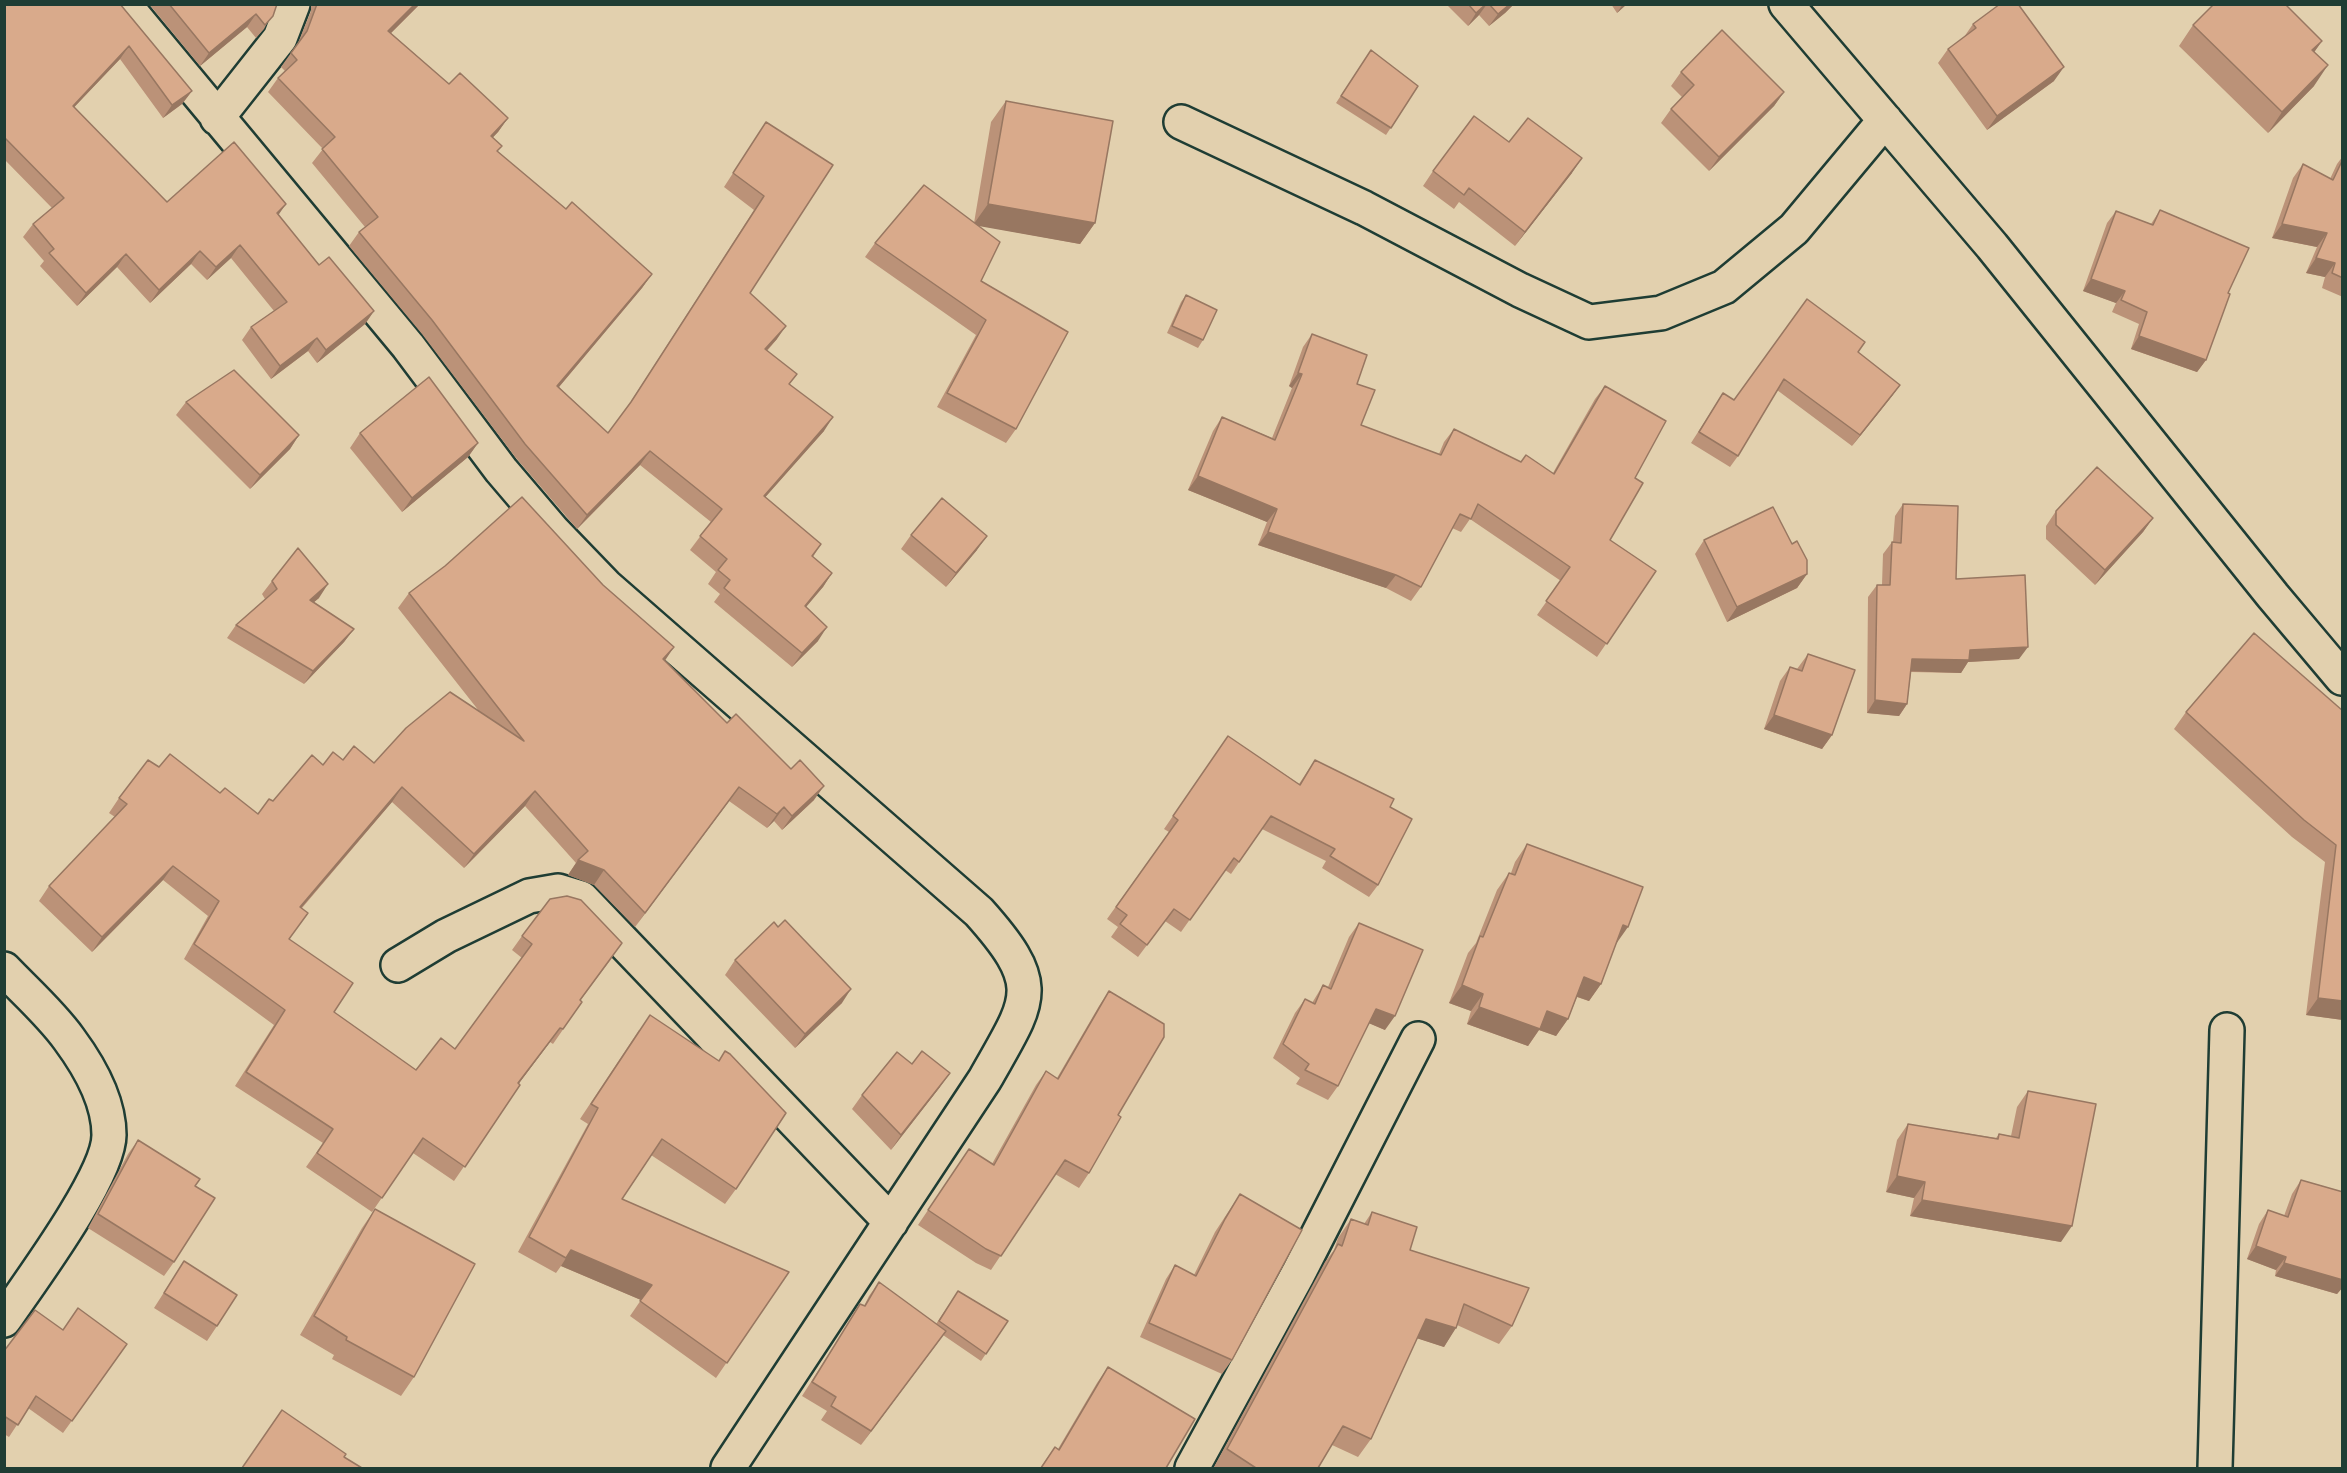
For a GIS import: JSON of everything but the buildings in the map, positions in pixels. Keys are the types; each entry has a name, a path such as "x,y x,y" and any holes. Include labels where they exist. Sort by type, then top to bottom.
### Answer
{"street":[{"path":"124,4 408,346 501,470 561,539 615,594 979,912 1008,945 1022,970 1025,993 1020,1015 985,1080 728,1468"},
{"path":"217,118 280,39 293,4"},
{"path":"1786,4 1992,246 2273,596 2343,678"},
{"path":"1181,122 1364,208 1520,290 1589,322 1661,314 1724,287 1794,229 1885,120"},
{"path":"398,965 446,936 529,896 558,891 581,898 891,1222"},
{"path":"4,969 69,1039 85,1064 100,1090 109,1135 106,1153 71,1220 4,1320"},
{"path":"2215,1468 2227,1030"},
{"path":"1192,1468 1298,1274 1418,1039"}]}
